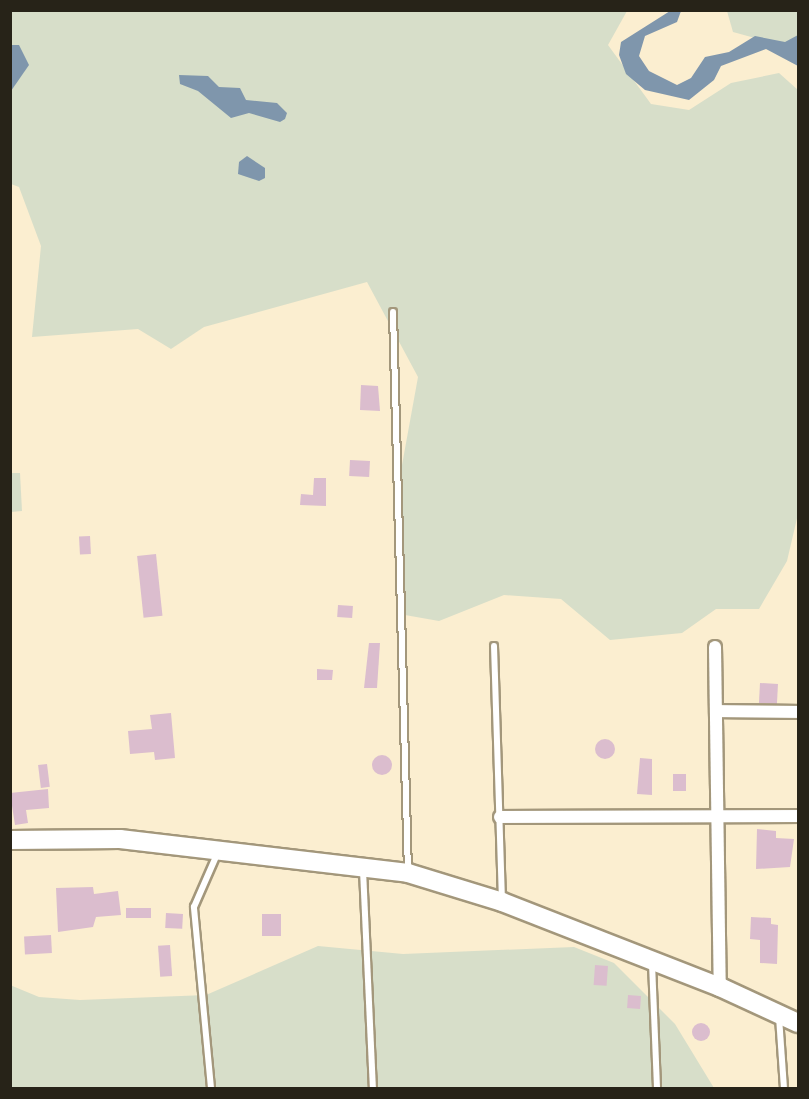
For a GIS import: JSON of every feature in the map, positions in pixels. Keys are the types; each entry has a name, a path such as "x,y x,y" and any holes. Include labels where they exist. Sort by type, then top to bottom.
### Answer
{"street":[{"path":"715,647 720,987"},
{"path":"716,711 798,712"},
{"path":"500,818 717,813 798,816"},
{"path":"10,840 120,838 408,873 502,902 720,987 798,1023"}],"lane":[{"path":"393,312 408,873"},
{"path":"494,646 502,902"},
{"path":"211,1089 194,907 219,849"},
{"path":"363,867 373,1089"},
{"path":"652,960 657,1089"},
{"path":"778,1013 784,1089"}],"green space":[{"path":"11,11 627,11 608,45 651,104 689,110 731,83 779,73 798,90 798,514 787,561 759,609 716,609 682,633 610,640 561,599 504,595 439,621 405,615 398,487 418,377 367,282 204,327 171,349 138,329 32,337 41,246 19,187 11,184"},
{"path":"727,11 798,11 798,50 733,32"},
{"path":"11,473 20,473 22,511 11,512"},
{"path":"318,946 403,954 574,947 614,963 675,1024 714,1088 11,1088 10,985 39,997 80,1000 206,995"}],"water":[{"path":"670,11 681,11 677,22 645,36 639,56 649,71 677,85 691,78 705,57 729,52 755,36 785,42 798,35 798,66 766,49 721,66 714,80 689,100 645,90 626,74 619,55 621,42"},
{"path":"11,45 19,45 29,65 11,91"},
{"path":"179,75 208,76 219,87 240,88 246,100 277,103 287,113 285,119 280,122 249,113 231,118 198,91 180,84"},
{"path":"247,156 265,168 265,178 259,181 238,174 239,162"}],"building":[{"path":"361,385 378,386 380,411 360,410"},
{"path":"350,460 370,461 369,477 349,476"},
{"path":"314,478 326,478 326,506 300,505 301,494 313,495"},
{"path":"90,536 91,554 80,555 79,537"},
{"path":"156,554 162,616 144,618 137,556"},
{"path":"338,605 353,606 352,618 337,617"},
{"path":"369,643 380,643 377,688 364,688"},
{"path":"317,669 333,670 332,680 317,680"},
{"path":"760,683 778,684 777,704 759,703"},
{"path":"171,713 175,758 155,760 154,752 130,754 128,731 152,729 150,715"},
{"path":"605,739 612,742 615,749 612,756 605,759 598,756 595,749 598,742"},
{"path":"382,755 389,758 392,765 389,772 382,775 375,772 372,765 375,758"},
{"path":"640,758 652,759 652,795 637,794"},
{"path":"47,764 50,787 41,788 38,765"},
{"path":"673,774 686,774 686,791 673,791"},
{"path":"48,789 49,808 26,810 28,823 15,825 10,793"},
{"path":"757,829 776,831 776,838 794,839 790,867 756,869"},
{"path":"93,887 94,894 118,891 121,915 96,917 93,927 58,932 56,888"},
{"path":"126,908 151,908 151,918 126,918"},
{"path":"166,913 183,914 182,929 165,928"},
{"path":"262,914 281,914 281,936 262,936"},
{"path":"751,917 771,918 771,924 778,925 777,964 760,963 760,940 750,939"},
{"path":"51,935 52,953 25,954 24,936"},
{"path":"170,945 172,976 160,977 158,946"},
{"path":"595,965 608,966 607,986 594,985"},
{"path":"628,995 641,996 640,1009 627,1008"},
{"path":"697,1023 705,1023 710,1028 708,1039 697,1041 692,1036 692,1028"}]}
